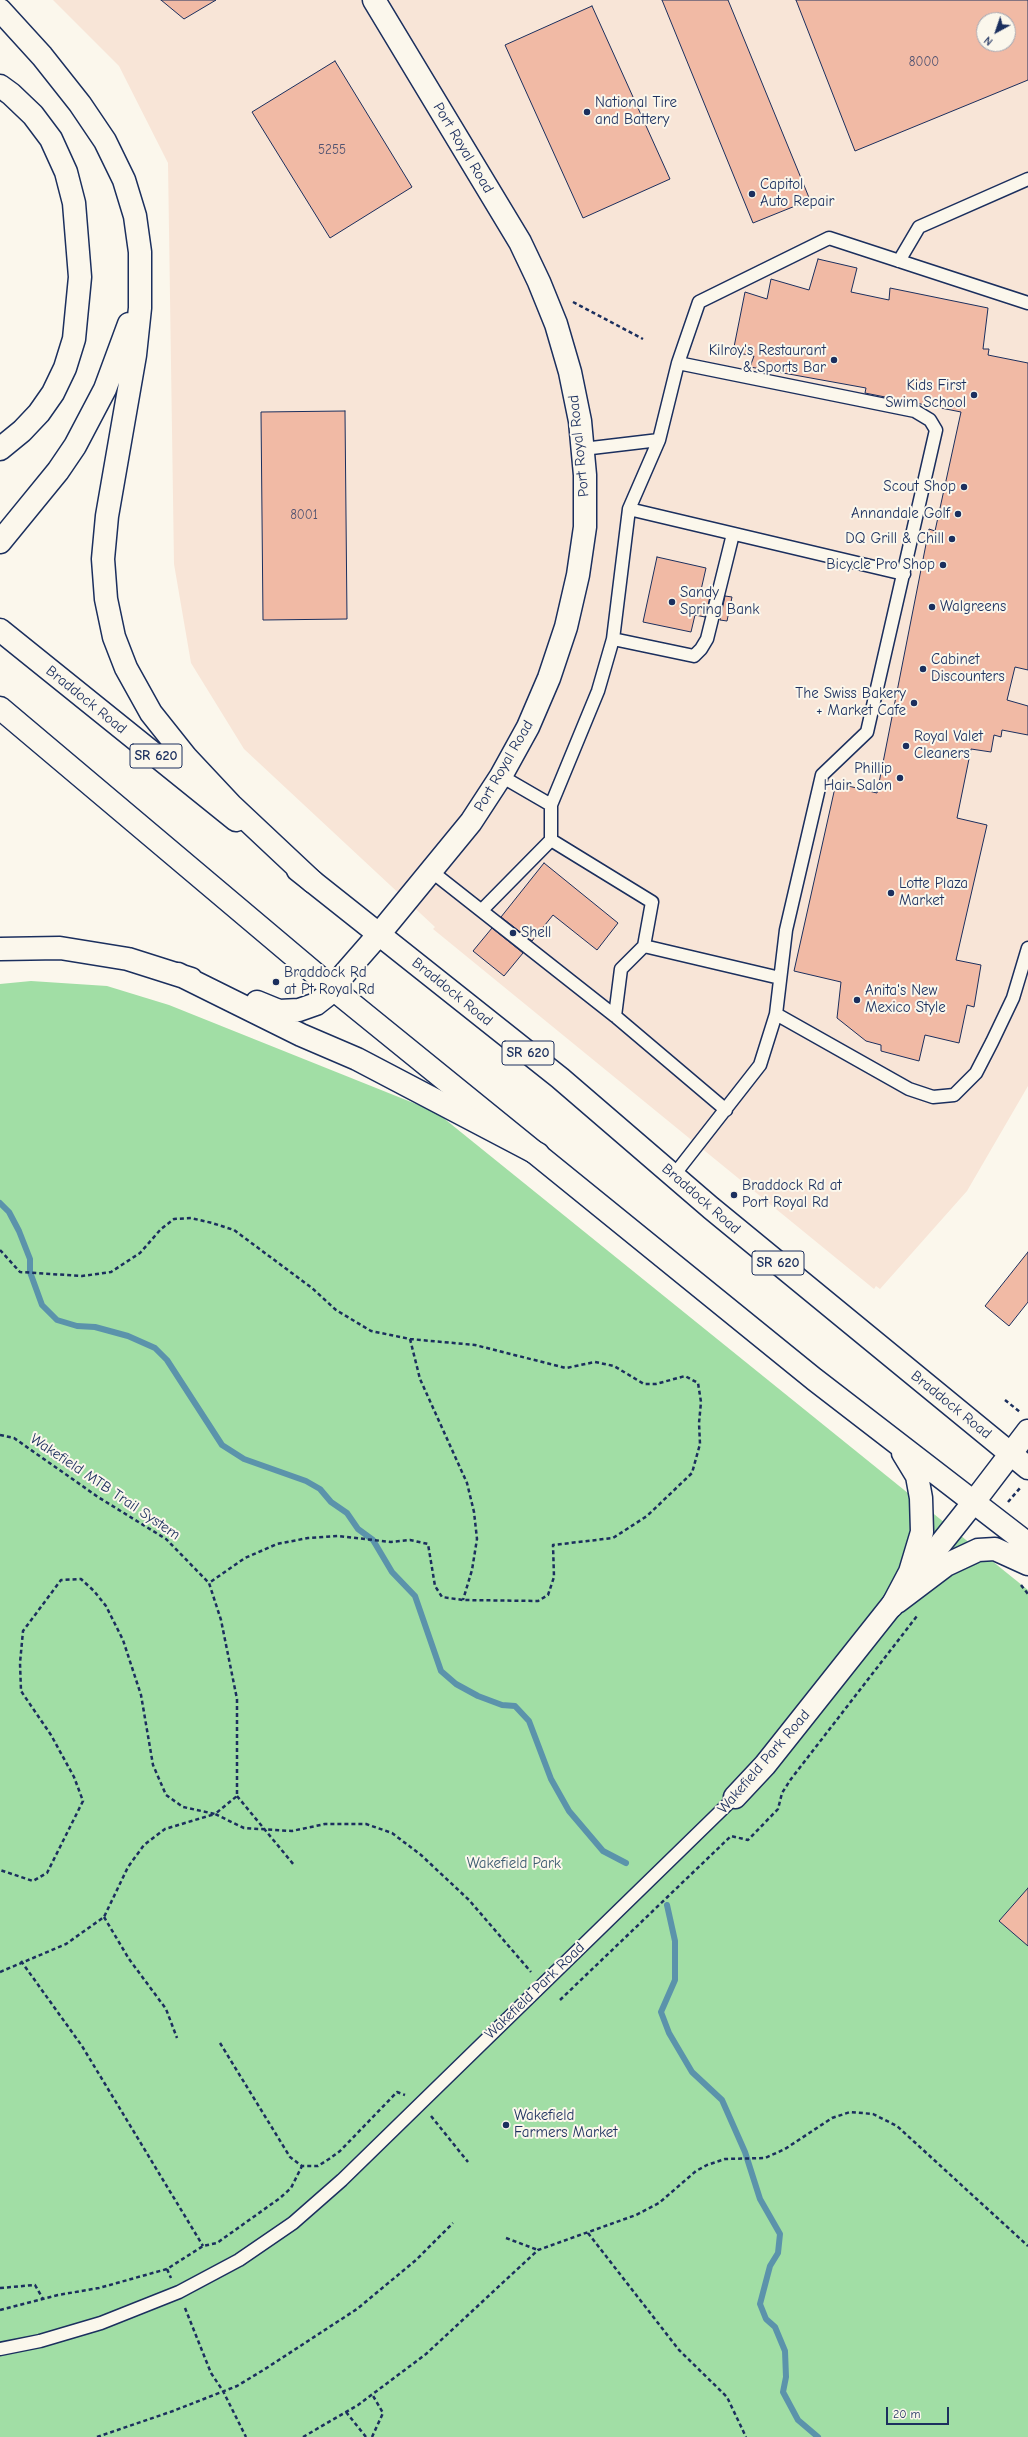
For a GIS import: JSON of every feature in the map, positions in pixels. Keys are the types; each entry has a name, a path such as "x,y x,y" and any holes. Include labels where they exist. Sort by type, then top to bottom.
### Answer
{"main road":[{"name":"Port Royal Road","path":"178,974 232,992 279,1011 299,1010 316,1004 330,993 332,988 380,933 471,822 502,776 528,727 549,678 566,627 578,575 585,527 586,475 570,372 556,324 536,275 520,242 374,0"},
{"path":"0,10 42,56 80,104 105,141 128,194 135,216 140,252 140,308 135,355 107,516 103,559 106,599 114,637 126,668 151,713 186,757 231,804 313,882"},
{"path":"0,86 11,94 38,121 51,139 66,172 74,203 80,277 74,339 66,368 53,393 39,413 22,431 0,448"},
{"path":"0,542 75,446 105,390 127,329 136,296 140,252"},
{"name":"Braddock Road","path":"0,630 313,882 380,933 560,1078 674,1175 1028,1468"},
{"path":"0,708 332,988 891,1438 973,1503 1028,1544"},
{"path":"0,949 60,948 128,959 178,974 301,1035 357,1059 433,1101 538,1154"},
{"name":"Wakefield Park Road","path":"735,1797 765,1765 973,1503 1010,1454 1025,1422"},
{"path":"891,1438 907,1457 917,1476 922,1516 922,1532 910,1572 892,1606"},
{"path":"892,1606 946,1565 978,1550 995,1549 1028,1564"}],"lane":[{"path":"899,261 919,227 1028,179"},
{"path":"482,910 551,840 551,805 598,691 613,640 629,509 659,440 678,364 700,302 828,238 1028,303"},
{"path":"674,1175 760,1065 776,1014 787,925 822,775 867,732 935,440 936,430 930,420 915,411 678,364"},
{"path":"583,449 659,440"},
{"path":"629,509 904,574"},
{"path":"613,640 694,656 701,649 707,639 733,534"},
{"path":"502,776 551,805"},
{"path":"551,840 652,902 644,946 621,969 614,1016"},
{"path":"432,870 614,1016 726,1110"},
{"path":"644,946 780,978"},
{"path":"776,1014 909,1089 933,1097 954,1095 976,1073 992,1042 1013,998 1028,948"},
{"name":"Wakefield Park Road","path":"0,2349 40,2341 101,2323 179,2292 239,2260 314,2206 735,1797"}],"path":[{"path":"573,302 643,339"},
{"path":"0,1250 20,1272 82,1276 111,1272 140,1253 161,1229 174,1219 191,1218 234,1230 312,1288 336,1310 371,1331 410,1339 475,1345 566,1368 595,1362 614,1366 644,1384 656,1384 685,1376 698,1383 700,1391 700,1444 692,1473 647,1516 613,1538 553,1545 554,1577 548,1595 538,1601 463,1600 442,1597 435,1586 428,1544 410,1540 391,1542 338,1536 308,1538 277,1544 245,1558 209,1583"},
{"path":"410,1339 420,1379 467,1483 474,1512 477,1539 472,1570 463,1600"},
{"path":"1005,1400 1025,1422"},
{"name":"Wakefield MTB Trail System","path":"0,1435 14,1438 98,1497 166,1539 209,1583 221,1620 237,1699 237,1796"},
{"path":"0,1870 33,1881 47,1873 83,1802 74,1777 51,1735 21,1691 20,1663 23,1631 61,1580 81,1579 94,1591 106,1606 123,1640 141,1695 153,1765 166,1795 183,1807 215,1814 244,1828 292,1832 325,1824 366,1824 392,1833 421,1854 469,1900 518,1959 543,1984"},
{"path":"560,2000 731,1836 748,1840 778,1809 782,1793 791,1779 919,1613"},
{"path":"0,1972 21,1961 66,1944 104,1918 128,1867 144,1845 165,1829 215,1814 237,1796 294,1865"},
{"path":"104,1918 129,1959 166,2009 177,2038"},
{"path":"21,1961 82,2046 203,2246"},
{"path":"0,2310 43,2299 99,2288 167,2269 203,2246 217,2243 280,2198 291,2188 302,2166 290,2157 220,2043"},
{"path":"302,2437 346,2412 426,2354 538,2250 630,2218 659,2203 696,2171 707,2165 725,2158 765,2158 785,2149 832,2118 850,2112 873,2114 898,2126 914,2139 1028,2246"},
{"path":"97,2437 173,2412 223,2391 265,2369 357,2309 416,2260 453,2224"},
{"path":"588,2233 679,2350 727,2397 746,2437"},
{"path":"506,2238 538,2250"},
{"path":"167,2269 179,2292 211,2373 223,2391 246,2437"},
{"path":"0,2288 35,2285 43,2299"},
{"path":"372,2394 383,2413 372,2437"},
{"path":"346,2412 366,2437"}],"shaded area":[{"path":"53,0 1028,0 1028,1086 967,1191 880,1289 876,1286 874,1289 433,929 435,927 244,749 191,663 174,564 168,163 119,66"}],"green space":[{"name":"Wakefield Park","path":"31,981 107,986 169,1005 436,1112 1028,1590 1028,2437 0,2437 0,984"}],"building":[{"path":"161,0 216,0 184,19"},
{"path":"662,0 728,0 810,200 753,223"},
{"path":"796,0 1028,0 1028,80 855,151"},
{"name":"National Tire and Battery","path":"592,6 670,179 583,218 505,45"},
{"path":"335,61 412,187 330,238 252,112"},
{"path":"818,259 857,268 851,292 889,300 890,288 988,308 983,349 989,349 988,355 1028,363 1028,670 1015,667 1007,700 1028,706 1028,735 1002,730 1001,737 994,735 991,752 971,749 957,818 987,825 956,960 981,965 974,1007 967,1005 959,1043 925,1035 919,1061 881,1051 881,1045 866,1041 837,1018 841,982 794,971 836,783 877,793 929,529 935,531 961,412 865,393 866,388 750,367 754,356 733,352 745,292 767,299 771,279 809,290"},
{"path":"345,411 347,619 263,620 261,412"},
{"name":"Sandy Spring Bank","path":"657,557 706,568 701,590 711,593 705,617 695,615 691,632 643,622"},
{"path":"725,596 732,597 727,621 720,620"},
{"path":"544,863 618,923 597,950 553,915 532,941 501,917"},
{"path":"492,928 523,953 504,976 473,951"},
{"path":"1028,1252 1028,1302 1009,1326 985,1306"},
{"path":"1028,1888 1028,1946 999,1921"}],"waterway":[{"path":"0,1203 9,1212 19,1231 30,1259 30,1272 42,1305 57,1320 77,1326 95,1327 128,1336 155,1348 167,1360 222,1445 244,1459 306,1481 320,1489 331,1502 347,1513 358,1529 373,1540 392,1572 415,1596 441,1671 456,1684 478,1696 502,1705 515,1706 529,1721 551,1779 569,1811 603,1851 626,1863"},
{"path":"667,1905 675,1941 675,1980 661,2012 669,2033 692,2072 722,2100 745,2152 760,2199 780,2234 778,2253 770,2266 760,2304 766,2319 775,2327 785,2351 786,2377 783,2392 798,2420 818,2437"}],"place":[{"name":"National Tire and Battery","path":"587,112"},
{"name":"Capitol Auto Repair","path":"752,194"},
{"name":"Kilroy's Restaurant & Sports Bar","path":"834,360"},
{"name":"Kids First Swim School","path":"974,395"},
{"name":"Scout Shop","path":"964,487"},
{"name":"Annandale Golf","path":"958,514"},
{"name":"DQ Grill & Chill","path":"952,539"},
{"name":"Bicycle Pro Shop","path":"943,565"},
{"name":"Sandy Spring Bank","path":"672,602"},
{"name":"Walgreens","path":"932,607"},
{"name":"Cabinet Discounters","path":"923,669"},
{"name":"The Swiss Bakery + Market Cafe","path":"914,703"},
{"name":"Royal Valet Cleaners","path":"906,746"},
{"name":"Phillip Hair Salon","path":"900,778"},
{"name":"Lotte Plaza Market","path":"891,893"},
{"name":"Shell","path":"513,933"},
{"name":"Braddock Rd at Pt Royal Rd","path":"276,982"},
{"name":"Anita's New Mexico Style","path":"857,1000"},
{"name":"Braddock Rd at Port Royal Rd","path":"734,1195"},
{"name":"Wakefield Farmers Market","path":"506,2125"}]}
